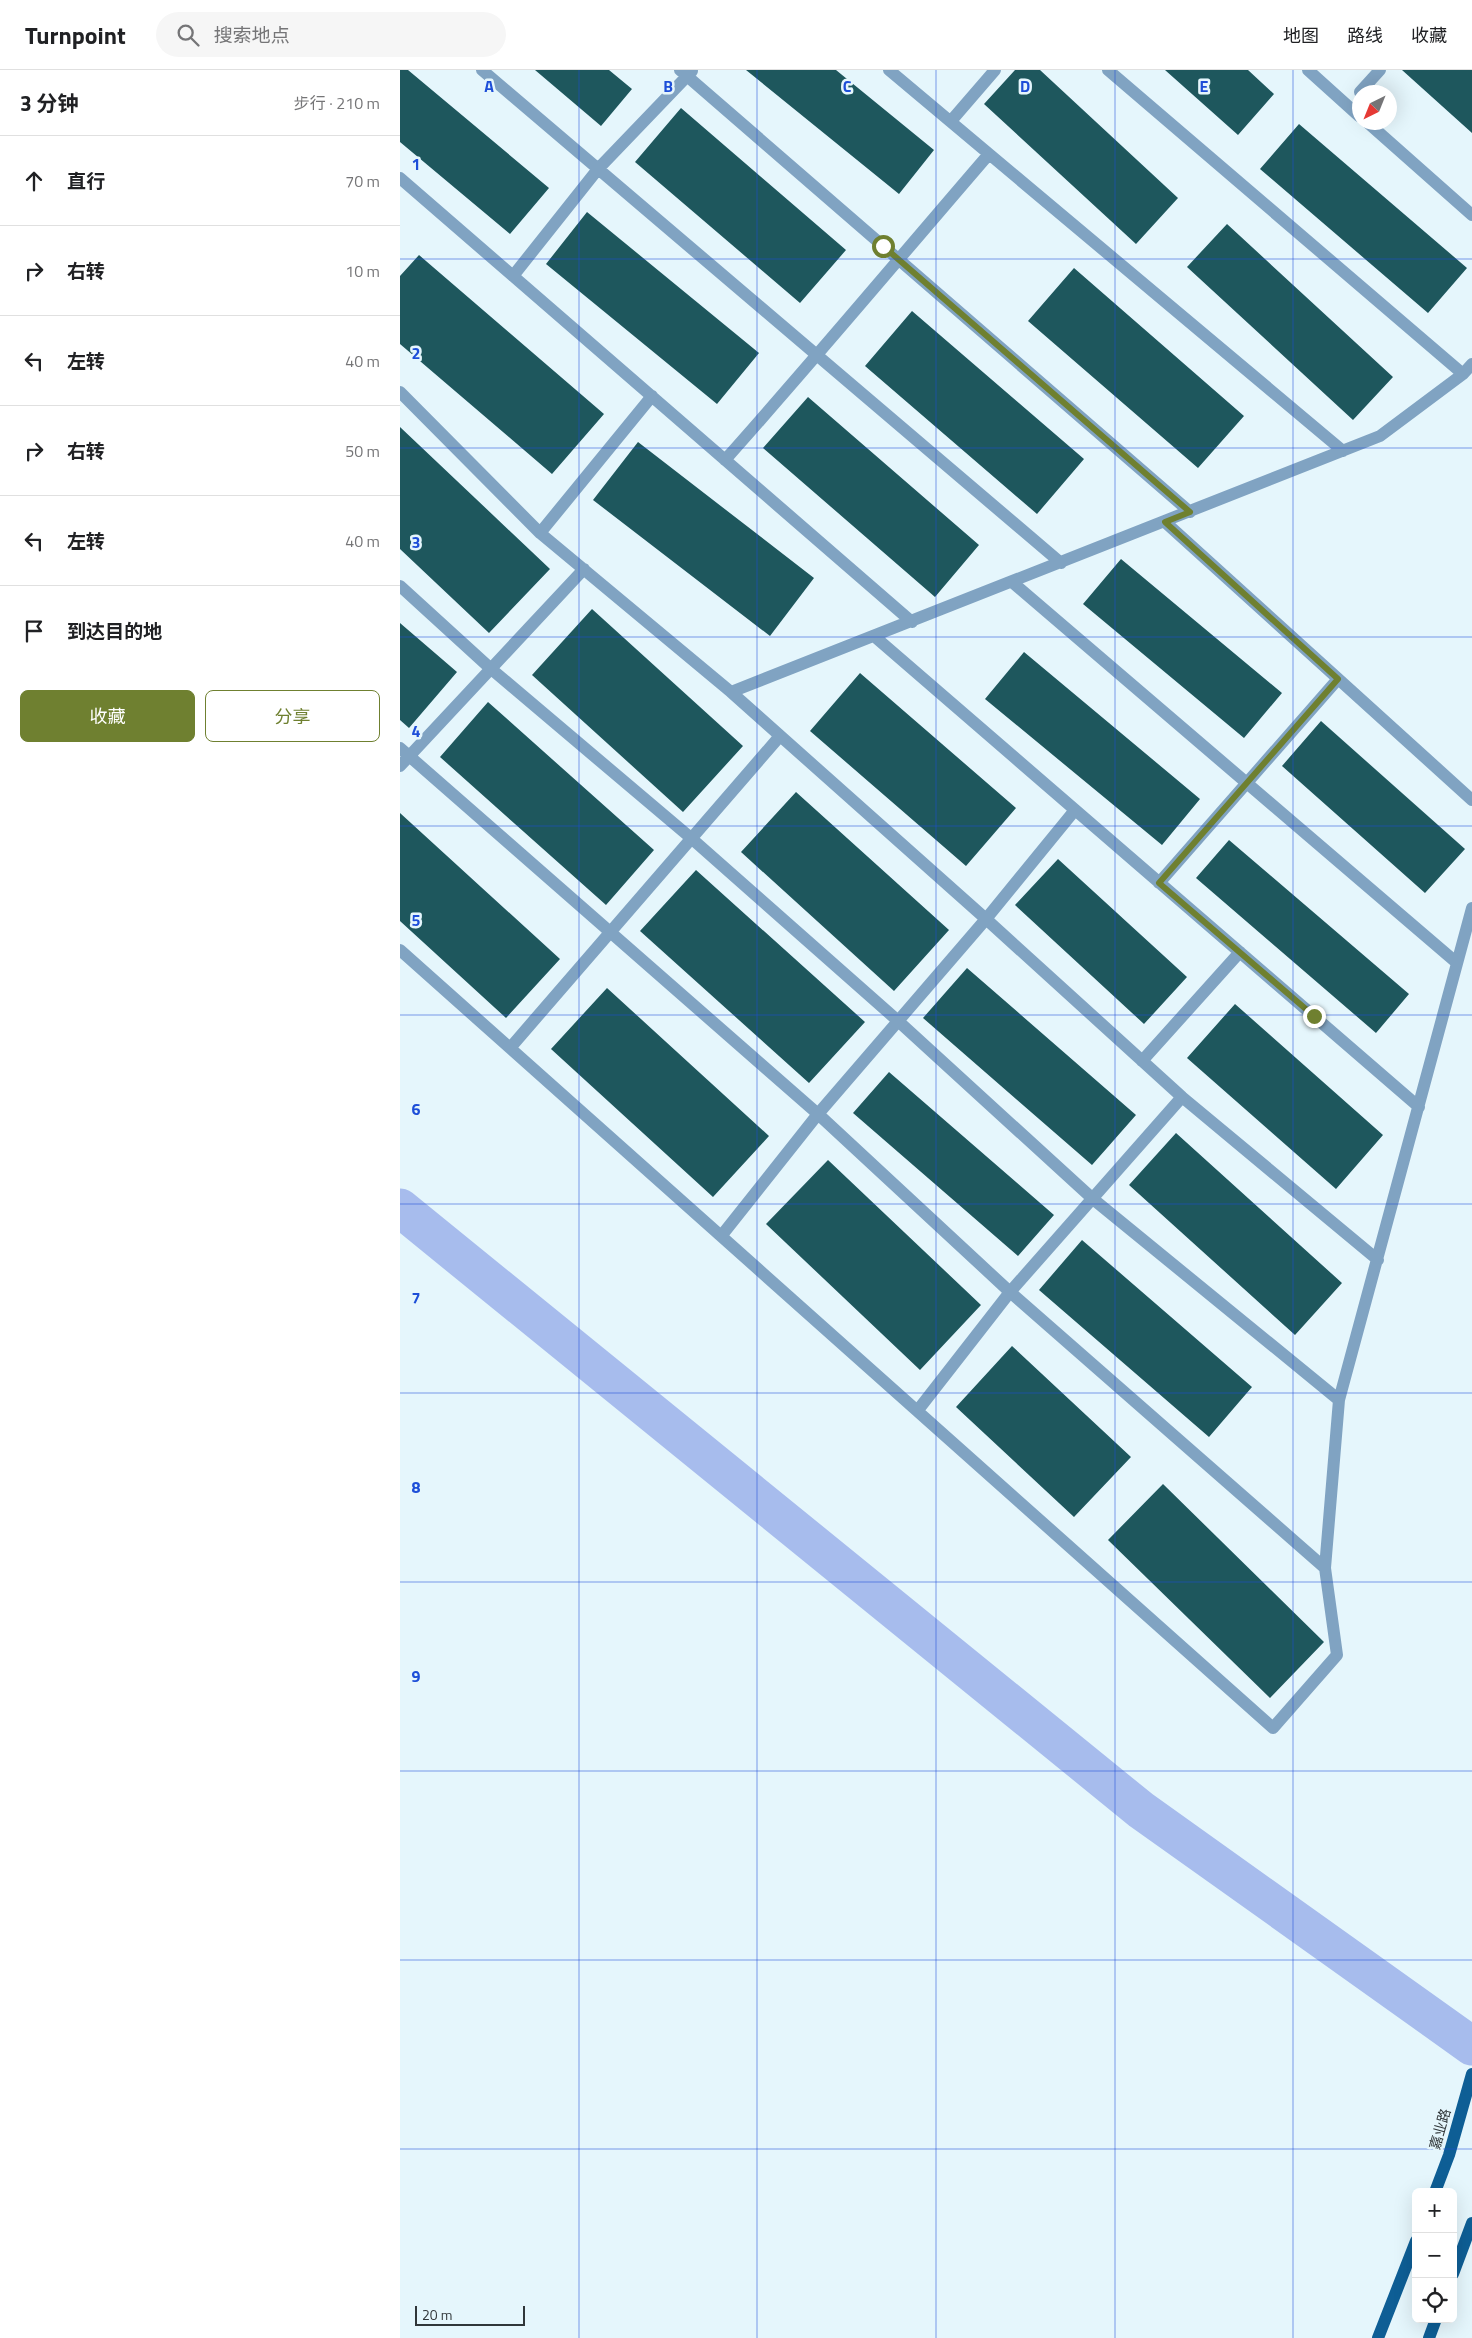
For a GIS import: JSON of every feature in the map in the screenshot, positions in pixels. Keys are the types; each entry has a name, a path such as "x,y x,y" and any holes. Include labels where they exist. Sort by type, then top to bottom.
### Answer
{"main road":[{"name":"嘉业路","path":"1437,2188 1449,2155 1472,2074"},
{"path":"1457,2263 1472,2223"},
{"path":"1378,2338 1412,2251"},
{"path":"1429,2338 1435,2323"}],"street":[{"path":"482,70 1061,563"},
{"path":"889,70 1343,451"},
{"path":"950,121 995,70"},
{"path":"731,692 1380,436 1468,369 1108,70"},
{"path":"1308,70 1352,109"},
{"path":"1367,85 1380,70"},
{"path":"513,276 598,169 687,72 898,259 1190,512"},
{"path":"1348,106 1352,102"},
{"path":"1376,130 1472,215"},
{"path":"725,460 818,356 898,259 989,154"},
{"path":"400,178 912,622"},
{"path":"400,392 540,533 731,692 986,919 1182,1098 1378,1260"},
{"path":"540,533 652,396"},
{"path":"1165,522 1472,800"},
{"path":"400,766 404,752 490,668 584,569"},
{"path":"1012,582 1458,963"},
{"path":"400,586 490,668 691,838 897,1020 1093,1199 1340,1400"},
{"path":"874,636 1419,1107"},
{"path":"1159,883 1338,679"},
{"path":"510,1048 780,736"},
{"path":"404,752 818,1114 1010,1292 1325,1568"},
{"path":"722,1236 818,1114 897,1020 986,919 1075,810"},
{"path":"400,950 1273,1728 1337,1654 1325,1568 1340,1400 1472,908"},
{"path":"1142,1061 1240,952"},
{"path":"918,1410 1010,1292 1182,1098"}],"building":[{"path":"400,70 408,70 549,188 510,234 400,142"},
{"path":"535,70 609,70 632,89 601,126"},
{"path":"746,70 836,70 934,150 899,194"},
{"path":"1015,70 1040,70 1178,198 1136,244 984,104"},
{"path":"1165,70 1248,70 1274,94 1238,135"},
{"path":"1402,70 1472,70 1472,133"},
{"path":"681,108 846,250 800,303 635,162"},
{"path":"1299,124 1467,268 1428,313 1260,169"},
{"path":"587,212 759,353 717,404 546,264"},
{"path":"1227,224 1393,377 1353,420 1187,267"},
{"path":"419,255 604,414 552,474 400,344 400,276"},
{"path":"1074,268 1244,416 1198,468 1028,321"},
{"path":"912,311 1084,459 1037,514 865,366"},
{"path":"808,397 979,545 935,597 763,448"},
{"path":"400,427 550,569 489,633 400,549"},
{"path":"638,442 814,578 770,636 593,500"},
{"path":"1121,559 1282,693 1244,738 1083,604"},
{"path":"592,609 743,746 683,812 532,675"},
{"path":"400,623 457,672 409,728 400,720"},
{"path":"1024,652 1200,799 1162,845 985,699"},
{"path":"860,673 1016,808 966,866 810,731"},
{"path":"488,702 654,850 606,905 440,757"},
{"path":"1321,721 1465,849 1425,893 1282,766"},
{"path":"796,792 949,930 894,991 741,852"},
{"path":"400,813 560,959 506,1018 400,921"},
{"path":"1229,840 1409,994 1376,1033 1196,878"},
{"path":"1058,859 1187,977 1144,1024 1015,905"},
{"path":"696,870 865,1022 809,1083 640,931"},
{"path":"967,968 1136,1115 1092,1165 923,1018"},
{"path":"607,988 769,1136 713,1197 551,1049"},
{"path":"1235,1004 1383,1135 1336,1189 1187,1058"},
{"path":"889,1072 1054,1215 1018,1256 853,1113"},
{"path":"1176,1133 1342,1283 1295,1335 1129,1185"},
{"path":"828,1160 981,1305 920,1370 766,1224"},
{"path":"1082,1240 1252,1387 1209,1437 1039,1290"},
{"path":"1012,1346 1131,1457 1074,1517 956,1407"},
{"path":"1163,1484 1324,1642 1270,1698 1108,1540"}],"waterway":[{"path":"400,1208 1141,1810 1472,2046"}],"route":[{"path":"883,246 1190,512 1165,522 1338,679 1159,883 1314,1016"}]}
